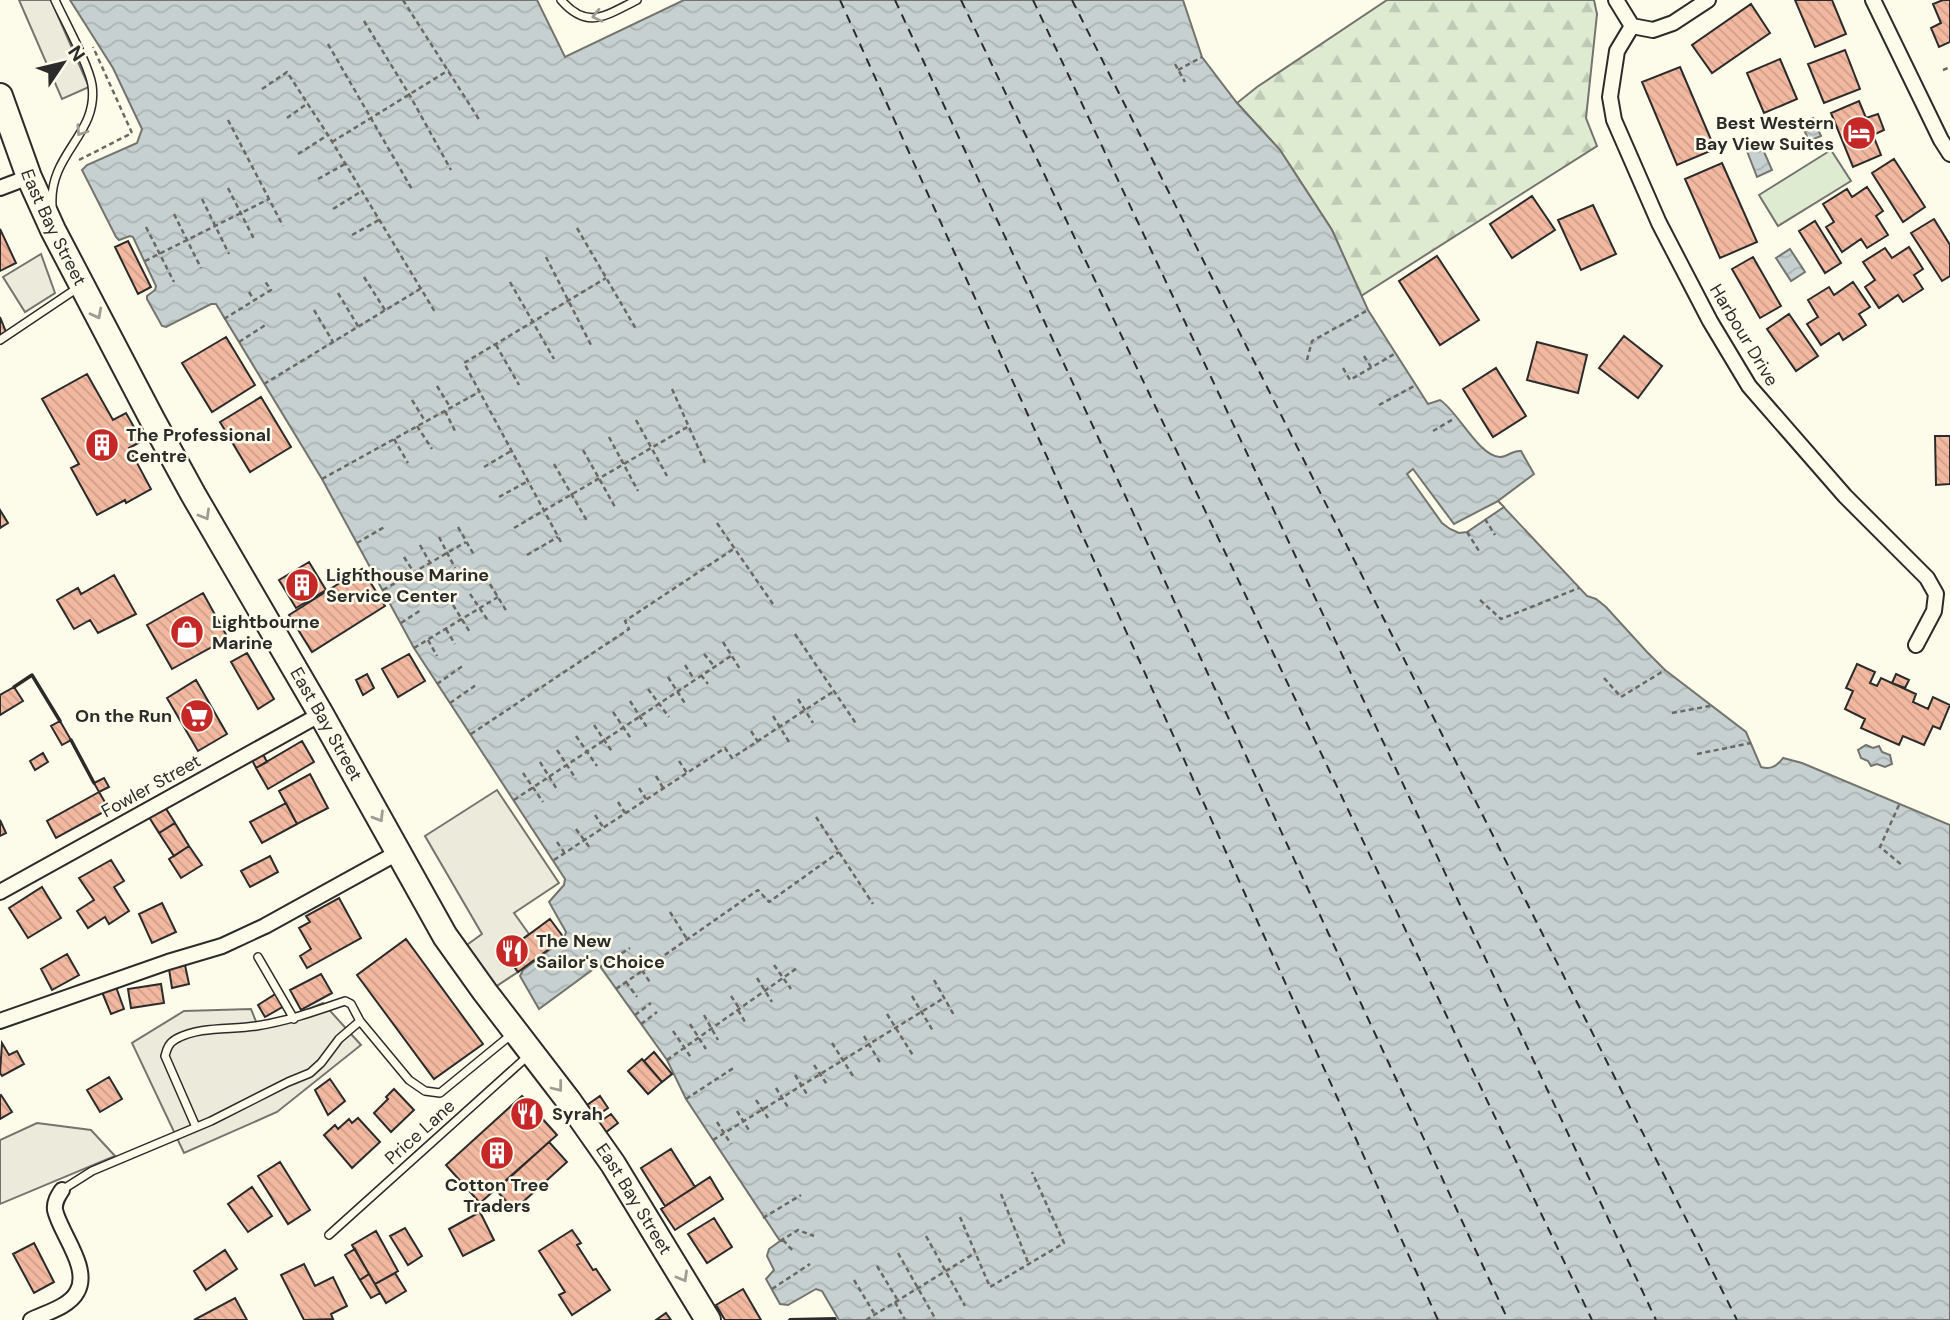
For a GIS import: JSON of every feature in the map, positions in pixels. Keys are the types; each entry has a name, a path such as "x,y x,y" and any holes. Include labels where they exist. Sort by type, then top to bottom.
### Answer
{"highway":[{"name":"East Bay Street","path":"0,96 29,177 53,230 192,494 321,714 445,936 613,1164 708,1320"}],"street":[{"path":"1616,0 1632,26 1653,30 1673,23 1708,0"},
{"path":"1873,0 1950,154"},
{"name":"Harbour Drive","path":"1632,26 1617,51 1610,97 1615,120 1659,223 1710,321 1749,386 1845,496 1927,578 1936,594 1934,611 1916,645"},
{"path":"0,188 29,177"},
{"name":"Fowler Street","path":"0,892 321,714"},
{"path":"0,1021 168,962 222,946 265,926 399,852"},
{"path":"31,1320 64,1304 77,1294 81,1280 72,1248 55,1210 56,1199 62,1189"}],"lane":[{"path":"53,230 51,194 57,172 66,152 87,125 92,104 92,83 55,0"},
{"path":"561,0 571,11 585,19 607,14 637,0"},
{"path":"0,340 82,285"},
{"path":"258,957 294,1019"},
{"path":"196,1127 165,1056 167,1047 174,1040 193,1032 294,1019 345,1001 351,1004 360,1021 409,1080 425,1091 440,1093 515,1032"},
{"path":"62,1189 92,1171 196,1127 310,1073 339,1038 360,1021"},
{"name":"Price Lane","path":"329,1235 531,1052"}],"path":[{"path":"403,0 480,121"},
{"path":"364,21 451,170"},
{"path":"328,44 413,191"},
{"path":"1178,70 1202,57"},
{"path":"1175,64 1185,82"},
{"path":"1942,70 1950,67"},
{"path":"332,142 449,70"},
{"path":"261,89 287,72 435,312"},
{"path":"287,118 308,103"},
{"path":"228,120 283,226"},
{"path":"299,154 328,135"},
{"path":"318,179 345,164"},
{"path":"228,188 254,239"},
{"path":"333,208 362,191"},
{"path":"202,199 229,254"},
{"path":"145,261 269,199"},
{"path":"174,214 201,268"},
{"path":"352,235 379,220"},
{"path":"146,227 174,282"},
{"path":"577,228 636,328"},
{"path":"546,257 591,345"},
{"path":"364,278 385,310"},
{"path":"561,542 464,363 606,278"},
{"path":"224,319 271,290 264,280"},
{"path":"510,282 554,359"},
{"path":"264,384 420,289"},
{"path":"249,292 254,300"},
{"path":"338,293 358,326"},
{"path":"314,310 333,342"},
{"path":"1307,360 1312,341 1368,310"},
{"path":"239,342 267,324"},
{"path":"496,345 519,385"},
{"path":"1343,368 1350,380 1396,353"},
{"path":"1364,356 1371,367"},
{"path":"1379,405 1416,385"},
{"path":"437,386 451,407"},
{"path":"672,389 705,463"},
{"path":"322,479 478,392"},
{"path":"412,400 425,422"},
{"path":"445,411 456,433"},
{"path":"1433,431 1455,418"},
{"path":"636,420 667,476"},
{"path":"417,426 432,449"},
{"path":"514,528 689,426"},
{"path":"609,437 638,491"},
{"path":"394,439 408,463"},
{"path":"583,450 615,507"},
{"path":"484,467 511,451"},
{"path":"554,464 587,522"},
{"path":"499,497 528,481"},
{"path":"1486,519 1495,535"},
{"path":"717,523 775,607"},
{"path":"357,543 386,526"},
{"path":"458,527 474,555"},
{"path":"1467,532 1479,551"},
{"path":"439,537 455,568"},
{"path":"527,555 558,537"},
{"path":"383,590 466,542"},
{"path":"421,545 438,577"},
{"path":"471,734 629,629 625,621 735,548"},
{"path":"404,557 413,571"},
{"path":"490,584 507,612"},
{"path":"1479,600 1501,619 1579,588"},
{"path":"470,594 489,622"},
{"path":"414,648 498,597"},
{"path":"453,605 471,634"},
{"path":"401,623 421,610"},
{"path":"446,629 455,644"},
{"path":"796,634 857,725"},
{"path":"428,640 438,656"},
{"path":"723,642 740,669"},
{"path":"704,654 714,666"},
{"path":"514,800 731,656"},
{"path":"685,664 694,679"},
{"path":"437,684 464,665"},
{"path":"1604,678 1621,697 1665,670"},
{"path":"701,674 708,684"},
{"path":"668,677 685,705"},
{"path":"450,703 476,685"},
{"path":"648,688 669,717"},
{"path":"554,860 725,748 732,758 834,691"},
{"path":"798,699 813,723"},
{"path":"630,701 648,729"},
{"path":"1672,713 1710,706"},
{"path":"613,712 632,740"},
{"path":"773,716 789,743"},
{"path":"594,725 613,753"},
{"path":"751,731 758,742"},
{"path":"576,736 597,766"},
{"path":"1697,754 1751,743"},
{"path":"557,750 576,779"},
{"path":"679,761 687,773"},
{"path":"540,762 558,791"},
{"path":"523,774 543,802"},
{"path":"656,776 663,788"},
{"path":"639,788 646,799"},
{"path":"618,802 625,813"},
{"path":"1899,805 1880,848 1903,866"},
{"path":"595,815 603,827"},
{"path":"816,817 873,904"},
{"path":"576,828 590,848"},
{"path":"557,842 564,852"},
{"path":"616,989 758,890 769,902 839,852"},
{"path":"670,912 687,939"},
{"path":"600,967 629,948"},
{"path":"774,965 790,989"},
{"path":"667,1059 797,968"},
{"path":"642,970 652,984"},
{"path":"757,978 772,1002"},
{"path":"934,980 955,1017"},
{"path":"626,982 637,997"},
{"path":"731,996 746,1022"},
{"path":"912,996 933,1031"},
{"path":"713,1140 944,998"},
{"path":"635,1015 651,1003"},
{"path":"642,1024 657,1012"},
{"path":"887,1014 914,1058"},
{"path":"704,1015 718,1041"},
{"path":"690,1024 706,1049"},
{"path":"673,1031 692,1059"},
{"path":"864,1036 881,1063"},
{"path":"832,1043 853,1076"},
{"path":"814,1065 828,1086"},
{"path":"686,1099 734,1067"},
{"path":"795,1075 808,1096"},
{"path":"776,1088 789,1109"},
{"path":"756,1100 768,1118"},
{"path":"737,1111 750,1132"},
{"path":"718,1122 731,1144"},
{"path":"960,1217 990,1287 1029,1265 1064,1243 1032,1172"},
{"path":"1001,1194 1029,1265"},
{"path":"763,1218 801,1195"},
{"path":"794,1252 781,1240 798,1230 814,1237"},
{"path":"926,1236 965,1306"},
{"path":"866,1320 975,1253"},
{"path":"898,1254 936,1320"},
{"path":"772,1289 810,1264"},
{"path":"877,1266 905,1320"},
{"path":"854,1280 875,1314"}],"green space":[{"path":"1387,0 1594,0 1597,14 1586,118 1597,146 1361,296 1332,230 1280,150 1237,103"},
{"path":"1831,150 1851,181 1778,226 1759,195"}],"shaded area":[{"path":"19,0 51,0 89,87 62,99"},
{"path":"41,254 55,293 25,312 3,277"},
{"path":"497,790 559,883 514,913 529,934 504,953 518,972 492,989 464,947 482,934 425,836"},
{"path":"323,1003 361,1045 277,1112 184,1153 132,1043 184,1011 251,1009 259,1029"},
{"path":"37,1123 91,1130 115,1156 0,1204 0,1140"}],"water":[{"path":"70,0 537,0 565,57 684,0 1183,0 1202,57 1237,103 1280,150 1332,230 1368,310 1428,404 1440,400 1492,455 1503,457 1521,451 1534,474 1498,501 1587,596 1606,607 1665,670 1746,732 1761,767 1774,767 1783,758 1802,763 1950,825 1950,1320 839,1320 822,1291 816,1289 788,1305 780,1304 766,1279 774,1270 767,1256 769,1249 780,1241 686,1099 667,1060 599,965 539,1009 520,976 523,970 564,939 566,932 549,902 564,885 565,879 414,648 322,479 216,304 166,327 162,326 147,299 156,286 133,237 119,240 116,237 82,170 87,165 137,143 142,129 113,68"},
{"path":"1813,118 1821,136 1809,141 1801,123"},
{"path":"1761,145 1772,170 1757,177 1747,151"},
{"path":"1790,249 1805,272 1791,281 1776,258"},
{"path":"1866,745 1873,748 1879,746 1882,752 1890,755 1892,764 1885,767 1877,764 1871,766 1861,758 1858,750"}],"pier":[{"path":"1413,469 1454,524 1498,501 1504,507 1467,532 1459,533 1442,523 1407,474"}],"building":[{"path":"1795,0 1832,0 1846,34 1815,47"},
{"path":"1950,0 1950,42 1939,47 1931,28 1941,23 1933,4"},
{"path":"1751,4 1770,33 1712,73 1692,45"},
{"path":"1845,50 1860,89 1824,103 1808,64"},
{"path":"1780,59 1797,99 1764,113 1747,73"},
{"path":"1680,67 1715,149 1677,165 1642,82"},
{"name":"Best Western Bay View Suites","path":"1859,101 1866,118 1878,114 1884,130 1873,135 1881,155 1853,167 1831,113"},
{"path":"1894,159 1925,207 1903,222 1872,173"},
{"path":"1722,163 1757,242 1720,258 1685,179"},
{"path":"1867,187 1883,211 1876,216 1888,235 1867,248 1861,239 1842,252 1826,227 1834,222 1823,204 1847,189 1852,197"},
{"path":"1532,196 1555,230 1512,258 1490,224"},
{"path":"1593,205 1616,254 1581,270 1558,220"},
{"path":"1934,219 1950,245 1950,276 1942,281 1911,233"},
{"path":"1815,221 1841,263 1825,273 1799,231"},
{"path":"0,229 16,263 0,271"},
{"path":"128,241 151,287 138,294 115,247"},
{"path":"1909,247 1923,269 1914,275 1923,289 1903,302 1898,295 1879,308 1865,287 1875,280 1863,262 1885,248 1892,258"},
{"path":"1437,256 1479,320 1440,345 1399,281"},
{"path":"1753,257 1781,306 1760,318 1732,269"},
{"path":"1853,282 1870,307 1859,314 1866,325 1843,340 1839,333 1821,345 1807,324 1818,317 1808,300 1829,287 1834,295"},
{"path":"1789,314 1818,356 1796,371 1767,329"},
{"path":"0,317 6,332 0,335"},
{"path":"1624,336 1662,366 1638,398 1599,368"},
{"path":"226,337 255,385 212,412 182,363"},
{"path":"1537,342 1587,355 1578,393 1527,380"},
{"path":"1496,368 1526,416 1493,437 1463,389"},
{"name":"The Professional Centre","path":"87,374 113,420 126,413 142,441 129,448 151,489 97,515 71,468 79,464 42,399"},
{"path":"261,397 291,447 250,472 220,422"},
{"path":"1935,436 1950,436 1950,484 1936,485"},
{"path":"0,510 8,523 0,528"},
{"name":"Lighthouse Marine Service Center","path":"309,562 326,590 296,608 279,580"},
{"path":"362,569 385,606 312,652 289,615"},
{"path":"114,575 136,614 98,633 90,620 74,629 57,600 78,588 81,594"},
{"name":"Lightbourne Marine","path":"203,593 228,638 172,669 147,625"},
{"path":"247,653 274,699 258,709 231,662"},
{"path":"409,654 425,681 398,697 382,669"},
{"path":"1857,664 1875,672 1870,683 1877,686 1881,678 1916,694 1913,702 1928,709 1933,697 1950,705 1940,729 1933,726 1924,745 1903,736 1899,745 1861,728 1865,719 1845,709 1853,691 1846,688"},
{"path":"367,674 374,688 363,695 356,680"},
{"path":"1896,674 1909,680 1905,688 1892,683"},
{"name":"On the Run","path":"196,680 227,734 198,751 167,698"},
{"path":"14,687 23,701 0,715 0,695"},
{"path":"60,721 71,740 62,745 51,726"},
{"path":"302,741 314,762 268,789 256,768"},
{"path":"43,753 48,762 35,770 30,761"},
{"path":"263,754 267,762 256,768 252,760"},
{"path":"310,774 328,808 297,824 279,791"},
{"path":"104,778 109,787 99,792 94,783"},
{"path":"99,792 109,809 56,838 47,821"},
{"path":"286,803 297,824 262,843 250,822"},
{"path":"165,807 175,823 159,833 149,817"},
{"path":"0,820 6,833 0,836"},
{"path":"175,823 189,846 174,856 159,833"},
{"path":"189,846 202,865 181,878 169,859"},
{"path":"270,856 278,872 250,887 241,871"},
{"path":"111,860 124,881 114,887 129,911 109,924 105,917 88,928 77,911 94,900 79,878"},
{"path":"42,887 61,918 28,938 9,908"},
{"path":"339,898 361,938 307,968 300,956 311,949 299,928 310,922 306,916"},
{"path":"162,903 176,932 152,943 139,914"},
{"path":"550,919 564,938 518,972 504,953"},
{"path":"406,939 483,1044 434,1079 357,975"},
{"path":"67,954 79,975 52,990 41,969"},
{"path":"185,965 189,984 172,988 169,969"},
{"path":"321,974 332,993 301,1010 290,990"},
{"path":"161,984 164,1003 131,1008 128,989"},
{"path":"116,987 124,1009 111,1014 102,992"},
{"path":"277,993 284,1006 265,1017 258,1005"},
{"path":"2,1043 9,1055 17,1051 24,1064 2,1076 0,1073"},
{"path":"654,1052 672,1074 662,1082 644,1061"},
{"path":"642,1059 662,1082 648,1094 628,1071"},
{"path":"109,1077 122,1099 100,1112 87,1090"},
{"path":"330,1079 345,1101 328,1115 315,1090"},
{"path":"394,1089 414,1110 391,1132 374,1113"},
{"path":"0,1096 12,1112 0,1119"},
{"name":"Cotton Tree Traders","path":"522,1096 557,1135 480,1203 446,1165"},
{"path":"600,1096 608,1108 595,1117 587,1105"},
{"path":"611,1114 618,1123 605,1133 598,1123"},
{"path":"358,1118 380,1142 352,1168 324,1135 335,1125 338,1129 349,1119 352,1123"},
{"path":"549,1142 567,1162 514,1210 496,1190"},
{"path":"671,1149 695,1187 665,1206 641,1168"},
{"path":"280,1162 310,1210 288,1224 258,1176"},
{"path":"710,1177 723,1199 675,1230 661,1209"},
{"path":"252,1187 272,1216 248,1232 228,1204"},
{"path":"480,1212 494,1240 463,1256 449,1229"},
{"path":"714,1218 732,1247 707,1263 688,1234"},
{"path":"405,1228 422,1256 408,1265 390,1236"},
{"path":"572,1230 581,1243 577,1245 610,1290 572,1315 559,1295 565,1292 539,1251"},
{"path":"376,1231 398,1271 375,1284 352,1245"},
{"path":"34,1243 54,1282 34,1293 13,1254"},
{"path":"355,1249 369,1274 360,1280 345,1255"},
{"path":"225,1250 237,1269 206,1290 194,1271"},
{"path":"304,1264 315,1286 333,1277 347,1306 331,1314 333,1319 304,1320 281,1275"},
{"path":"395,1273 406,1291 386,1303 375,1284"},
{"path":"369,1274 380,1293 371,1298 360,1280"},
{"path":"743,1289 761,1320 725,1320 716,1305"},
{"path":"235,1298 247,1320 194,1320"},
{"path":"666,1313 671,1320 656,1320"},
{"path":"790,1319 836,1320 789,1320"}],"ferry route":[{"path":"840,0 1438,1320"},
{"path":"895,0 1508,1320"},
{"path":"961,0 1592,1320"},
{"path":"1033,0 1656,1320"},
{"path":"1072,0 1737,1320"}],"wall":[{"path":"14,687 32,675 60,721"},
{"path":"71,740 94,783"}],"place":[{"name":"Best Western Bay View Suites","path":"1859,133"},
{"name":"The Professional Centre","path":"102,445"},
{"name":"Lighthouse Marine Service Center","path":"302,585"},
{"name":"Lightbourne Marine","path":"187,632"},
{"name":"On the Run","path":"197,716"},
{"name":"The New Sailor's Choice","path":"512,951"},
{"name":"Syrah","path":"527,1114"},
{"name":"Cotton Tree Traders","path":"497,1153"}]}
